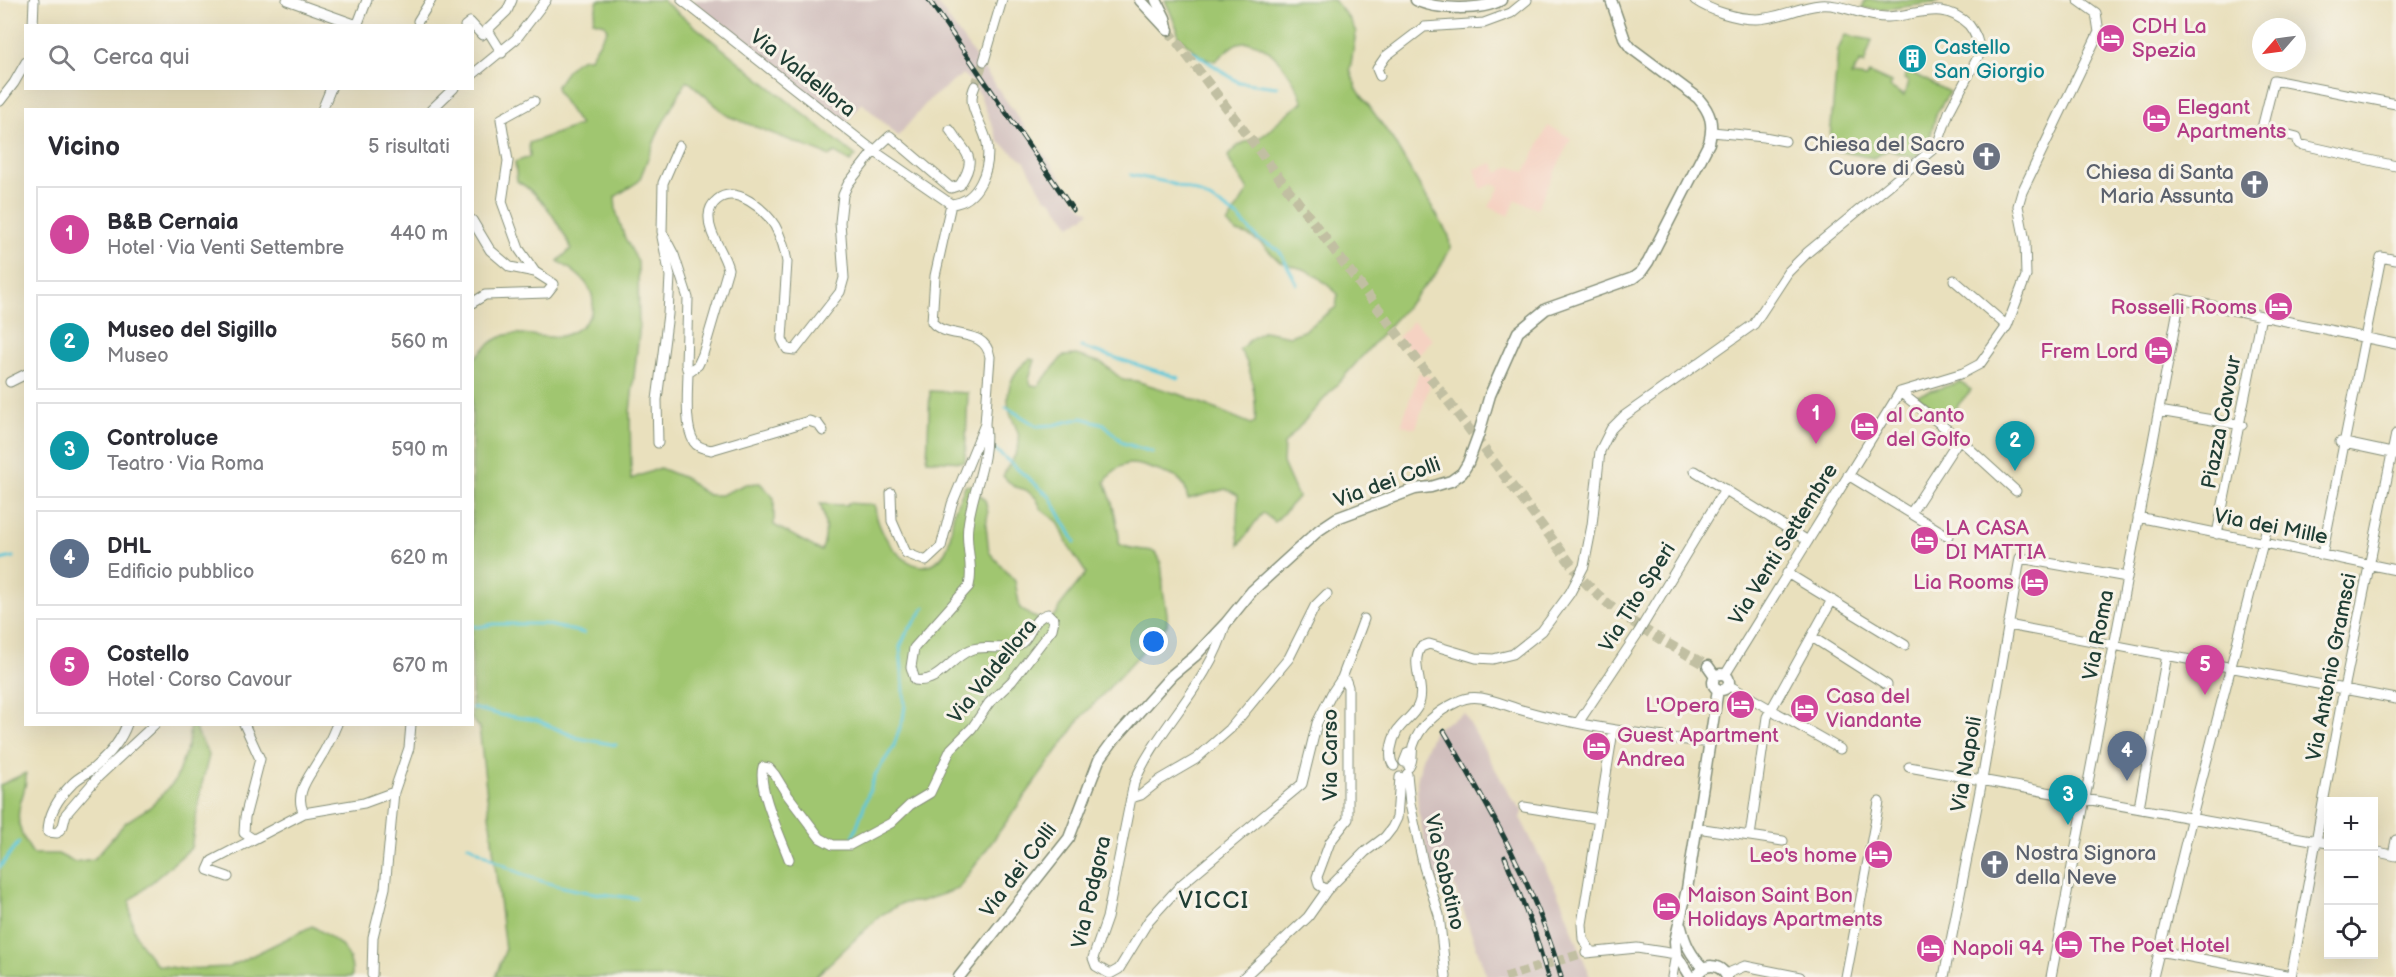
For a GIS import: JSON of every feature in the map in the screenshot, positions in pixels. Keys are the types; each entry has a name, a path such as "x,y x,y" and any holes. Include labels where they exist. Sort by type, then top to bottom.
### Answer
{"street":[{"path":"33,24 34,0"},
{"path":"287,0 354,24"},
{"path":"357,24 367,0"},
{"path":"418,21 431,0"},
{"path":"474,26 482,35 507,11 512,0"},
{"path":"474,74 502,53 528,26 546,0"},
{"name":"Via Valdellora","path":"682,0 874,151 951,204 935,276 932,322 938,327 984,341 989,348 985,424 986,453 967,527 972,574 969,586 914,648 911,667 915,680 923,682 934,678 954,660 971,649 1016,646 1025,640 1031,627 1040,616 1048,614 1053,620 1052,629 1012,681 989,703 972,728 951,749 930,793 910,805 891,823 850,845 832,845 820,838 786,794 776,775 769,768 762,767 765,792 789,859"},
{"path":"984,61 1002,0"},
{"path":"1140,0 1168,30 1166,18 1156,0"},
{"path":"1416,0 1430,5 1473,8 1501,0"},
{"path":"1380,76 1377,69 1386,56 1424,27 1484,23 1511,13 1527,0"},
{"path":"1611,0 1625,40 1631,48 1698,98 1707,109 1712,121 1712,132 1785,141"},
{"path":"1394,766 1390,755 1398,730 1411,717 1422,694 1416,657 1421,647 1429,644 1484,660 1513,654 1535,638 1570,593 1584,566 1592,525 1600,451 1611,429 1624,416 1754,324 1788,272 1808,252 1932,150 1938,143 1950,112 1975,65 1979,51 1971,28 1957,15 1944,9 1933,8 1885,17 1848,8 1821,5 1754,19 1711,9 1695,0"},
{"path":"1900,392 1963,373 1980,364 2007,326 2026,276 2025,241 2018,206 2022,192 2099,32 2096,13 2078,0"},
{"path":"487,29 502,53"},
{"path":"0,101 24,66"},
{"path":"2396,105 2274,80 2262,128 2297,137 2299,144 2396,166"},
{"path":"951,204 975,193 986,166 987,145 970,100 975,86"},
{"path":"323,108 330,90"},
{"path":"433,108 452,90"},
{"path":"534,101 501,119 508,161 502,202 519,249 535,272"},
{"path":"688,370 694,369 703,354 728,269 709,224 709,215 714,203 726,195 743,198 760,210 776,228 787,262 782,339 787,349 795,350 840,292 844,278 840,222 843,195 849,183 874,151 890,136 951,188 960,185 970,170 970,160 950,130"},
{"name":"Via dei Colli","path":"959,977 1069,838 1099,760 1113,741 1172,675 1195,656 1226,623 1252,591 1319,530 1337,518 1415,489 1431,488 1451,481 1462,472 1468,463 1490,395 1509,347 1518,333 1546,309 1633,278 1641,272 1663,236 1709,143 1712,132"},
{"path":"658,443 657,400 668,314 670,276 662,232 663,183 679,146"},
{"path":"474,223 490,250 510,267 535,272 554,284 547,292 484,295 474,302"},
{"path":"662,232 687,289 686,364 689,422 693,441 700,448 711,450 808,422 818,424 823,431"},
{"path":"2322,555 2341,443 2381,257 2396,260"},
{"path":"1954,279 2007,326"},
{"name":"Via Roma","path":"2051,977 2180,299 2261,316"},
{"path":"2261,316 2396,344"},
{"name":"Piazza Cavour","path":"2217,534 2261,316"},
{"path":"10,382 24,375"},
{"path":"1900,392 1959,439 2016,491"},
{"name":"Via Venti Settembre","path":"1676,954 1676,941 1722,681 1900,392"},
{"path":"2159,411 2240,425"},
{"name":"Via Valdellora","path":"891,493 892,521 906,553 926,561 941,547 952,504 985,424"},
{"name":"Via Antonio Gramsci","path":"2291,976 2344,689 2394,453 2396,434"},
{"path":"1911,513 1959,439"},
{"path":"2341,443 2394,453"},
{"path":"1695,471 1808,541"},
{"path":"1848,475 1948,536"},
{"name":"Via Tito Speri","path":"1578,723 1638,633 1725,489"},
{"name":"Via dei Mille","path":"2138,517 2396,570"},
{"path":"2153,977 2266,531"},
{"name":"Via Napoli","path":"1944,977 1982,780 2020,558 2127,577"},
{"path":"1787,573 1905,645"},
{"path":"1131,798 1141,795 1160,780 1197,759 1230,729 1289,658 1315,606 1327,594"},
{"path":"1750,836 1767,717 1832,600"},
{"name":"Via Carso","path":"1327,890 1319,885 1317,877 1329,842 1348,819 1344,680 1364,619"},
{"name":"Via Podgora","path":"1226,623 1214,657 1141,766 1134,783 1107,918 1093,958 1097,974 1110,974 1119,969 1149,920 1182,884 1302,784 1317,723 1332,693 1344,680"},
{"path":"2008,625 2396,699"},
{"path":"1812,637 1887,686"},
{"path":"2139,807 2167,655"},
{"path":"1708,666 1722,681 1840,749"},
{"path":"1244,977 1308,917 1327,890 1392,828 1397,818 1405,770 1413,760 1412,751 1417,735 1444,709 1476,696 1526,711 1612,731 1711,743"},
{"path":"127,726 116,746 94,769 74,782 55,805 48,819 48,832 57,832 63,826 66,814 98,777 152,726"},
{"path":"245,726 261,759 245,816 244,833 253,839"},
{"path":"304,813 299,804 304,783 321,758 336,726"},
{"path":"372,975 373,937 386,888 394,792 409,748 411,726"},
{"path":"1612,731 1582,924 1587,953 1637,948 1676,954 1690,977"},
{"path":"1909,767 2324,842"},
{"name":"Via Sabotino","path":"1405,770 1424,867 1439,915 1446,977"},
{"path":"228,877 208,870 212,861 304,813 364,803 394,792"},
{"path":"1846,977 1879,802"},
{"path":"1524,807 1599,819"},
{"path":"1696,828 1783,841"},
{"path":"2378,853 2394,855 2396,840"},
{"path":"1680,924 1685,944 1699,973 1716,966 1727,975 1745,966 1800,977"},
{"path":"2159,951 2291,976"},
{"path":"1672,977 1676,954"}],"shaded area":[{"path":"692,0 935,0 1081,206 1090,212 1071,226 1052,201 1045,198 1025,162 999,142 975,86 963,74 929,100 898,136 862,103 845,125"},
{"path":"1548,126 1571,138 1537,209 1516,200 1509,216 1489,207 1500,186 1493,184 1481,189 1475,169 1493,163 1498,173 1511,166 1525,172"},
{"path":"1413,321 1433,339 1417,356 1398,337"},
{"path":"1419,372 1432,378 1416,428 1401,425"},
{"path":"1464,713 1511,797 1523,811 1521,819 1562,902 1590,977 1487,977 1451,877 1435,881 1418,810 1417,782 1422,757 1435,729"}],"green space":[{"path":"598,0 662,0 856,156 850,162 835,153 830,156 728,116 687,80 659,130 639,181 615,197 616,211 625,238 638,262 639,333 630,412 631,479 660,468 687,479 708,495 721,495 746,484 760,483 774,498 774,525 821,551 825,540 825,528 820,504 875,505 882,531 890,544 900,556 911,563 923,566 935,563 945,552 949,543 955,509 965,486 971,485 985,500 988,513 986,526 989,552 1015,581 1020,608 1031,616 1047,621 1057,613 1059,607 1086,573 1069,547 1058,522 1042,510 1036,498 1026,490 1013,486 1003,476 1019,443 1009,408 1008,391 1023,364 1030,359 1035,360 1029,379 1031,385 1038,386 1063,356 1076,355 1102,363 1123,380 1136,381 1184,396 1251,424 1255,422 1253,384 1244,356 1239,350 1264,331 1290,336 1303,331 1336,307 1338,294 1318,277 1306,270 1280,262 1261,243 1237,232 1227,224 1248,191 1228,156 1243,143 1268,132 1303,102 1294,82 1270,52 1249,42 1235,44 1215,61 1202,57 1178,36 1165,0 1334,0 1350,20 1356,32 1350,70 1357,89 1393,140 1449,236 1450,249 1438,271 1284,444 1283,463 1298,497 1275,522 1263,513 1239,545 1238,495 1226,489 1188,499 1184,485 1178,478 1147,467 1125,465 1112,473 1105,482 1115,513 1119,544 1128,548 1156,552 1162,569 1167,625 1081,718 958,889 919,902 902,903 881,915 815,977 495,977 505,951 479,727 474,721 474,359 489,344 501,337 522,334 557,337 577,330 590,315 593,301 589,288 580,277 558,261 571,249 569,243 541,201 517,181 515,162 530,157 529,143 580,125 556,87 574,63 590,58 607,30 605,24 593,21"},
{"path":"1865,0 1938,0 1938,2 1880,10 1862,8"},
{"path":"1845,35 1872,40 1864,64 1860,62 1851,76 1867,78 1869,73 1891,83 1890,87 1904,96 1908,81 1904,79 1908,71 1949,92 1936,115 1929,141 1914,158 1888,150 1873,158 1829,149 1838,50"},
{"path":"1960,382 1971,390 1946,419 1917,395"},
{"path":"930,391 968,393 965,462 927,460"},
{"path":"190,726 194,726 209,755 191,848 130,901 132,921 140,943 157,965 183,969 229,967 312,926 334,940 346,952 352,967 352,977 0,977 0,785 26,773 26,785 18,816 20,828 33,854 58,854 74,862 94,859 126,822 150,807 175,781 188,745"}],"waterway":[{"path":"1192,51 1238,82 1277,87"},
{"path":"1131,175 1166,182 1197,192 1222,206 1239,218 1258,239 1279,250 1297,284"},
{"path":"1081,347 1179,378"},
{"path":"1006,407 1037,426 1054,425 1082,418 1104,424 1123,443 1152,452"},
{"path":"991,446 1050,497 1075,542"},
{"path":"0,560 13,557"},
{"path":"853,837 875,775 893,748 903,719 905,705 900,647 906,634 925,607"},
{"path":"474,626 544,624 584,633"},
{"path":"474,708 536,720 578,738 616,745"},
{"path":"0,867 19,842"},
{"path":"468,845 513,870 542,881 589,892 636,898"}],"tunnel":[{"path":"1168,30 1583,580 1626,617 1708,666"},
{"path":"975,86 984,61"},
{"path":"1505,977 1584,953"}],"railway":[{"path":"929,0 1073,210"},
{"path":"1444,731 1495,820 1526,881 1551,944 1561,977"},
{"path":"1505,857 1535,934 1548,977"}],"place":[{"name":"CDH La Spezia","path":"2111,38"},
{"name":"Castello San Giorgio","path":"1913,59"},
{"name":"Elegant Apartments","path":"2156,119"},
{"name":"Chiesa del Sacro Cuore di Gesù","path":"1986,156"},
{"name":"Chiesa di Santa Maria Assunta","path":"2255,184"},
{"name":"Rosselli Rooms","path":"2278,307"},
{"name":"Frem Lord","path":"2159,351"},
{"name":"al Canto del Golfo","path":"1865,427"},
{"name":"B&B Cernaia","path":"1816,444"},
{"name":"Museo del Sigillo","path":"2015,471"},
{"name":"LA CASA DI MATTIA","path":"1924,540"},
{"name":"Lia Rooms","path":"2035,582"},
{"name":"Costello","path":"2205,695"},
{"name":"L'Opera","path":"1741,705"},
{"name":"Casa del Viandante","path":"1805,708"},
{"name":"Guest Apartment Andrea","path":"1596,747"},
{"name":"DHL","path":"2127,781"},
{"name":"Controluce","path":"2068,825"},
{"name":"Leo's home","path":"1878,855"},
{"name":"Nostra Signora della Neve","path":"1994,865"},
{"name":"Maison Saint Bon Holidays Apartments","path":"1666,907"},
{"name":"The Poet Hotel","path":"2068,945"},
{"name":"Napoli 94","path":"1931,948"}],"district":[{"name":"VICCI","path":"1214,900"}]}
